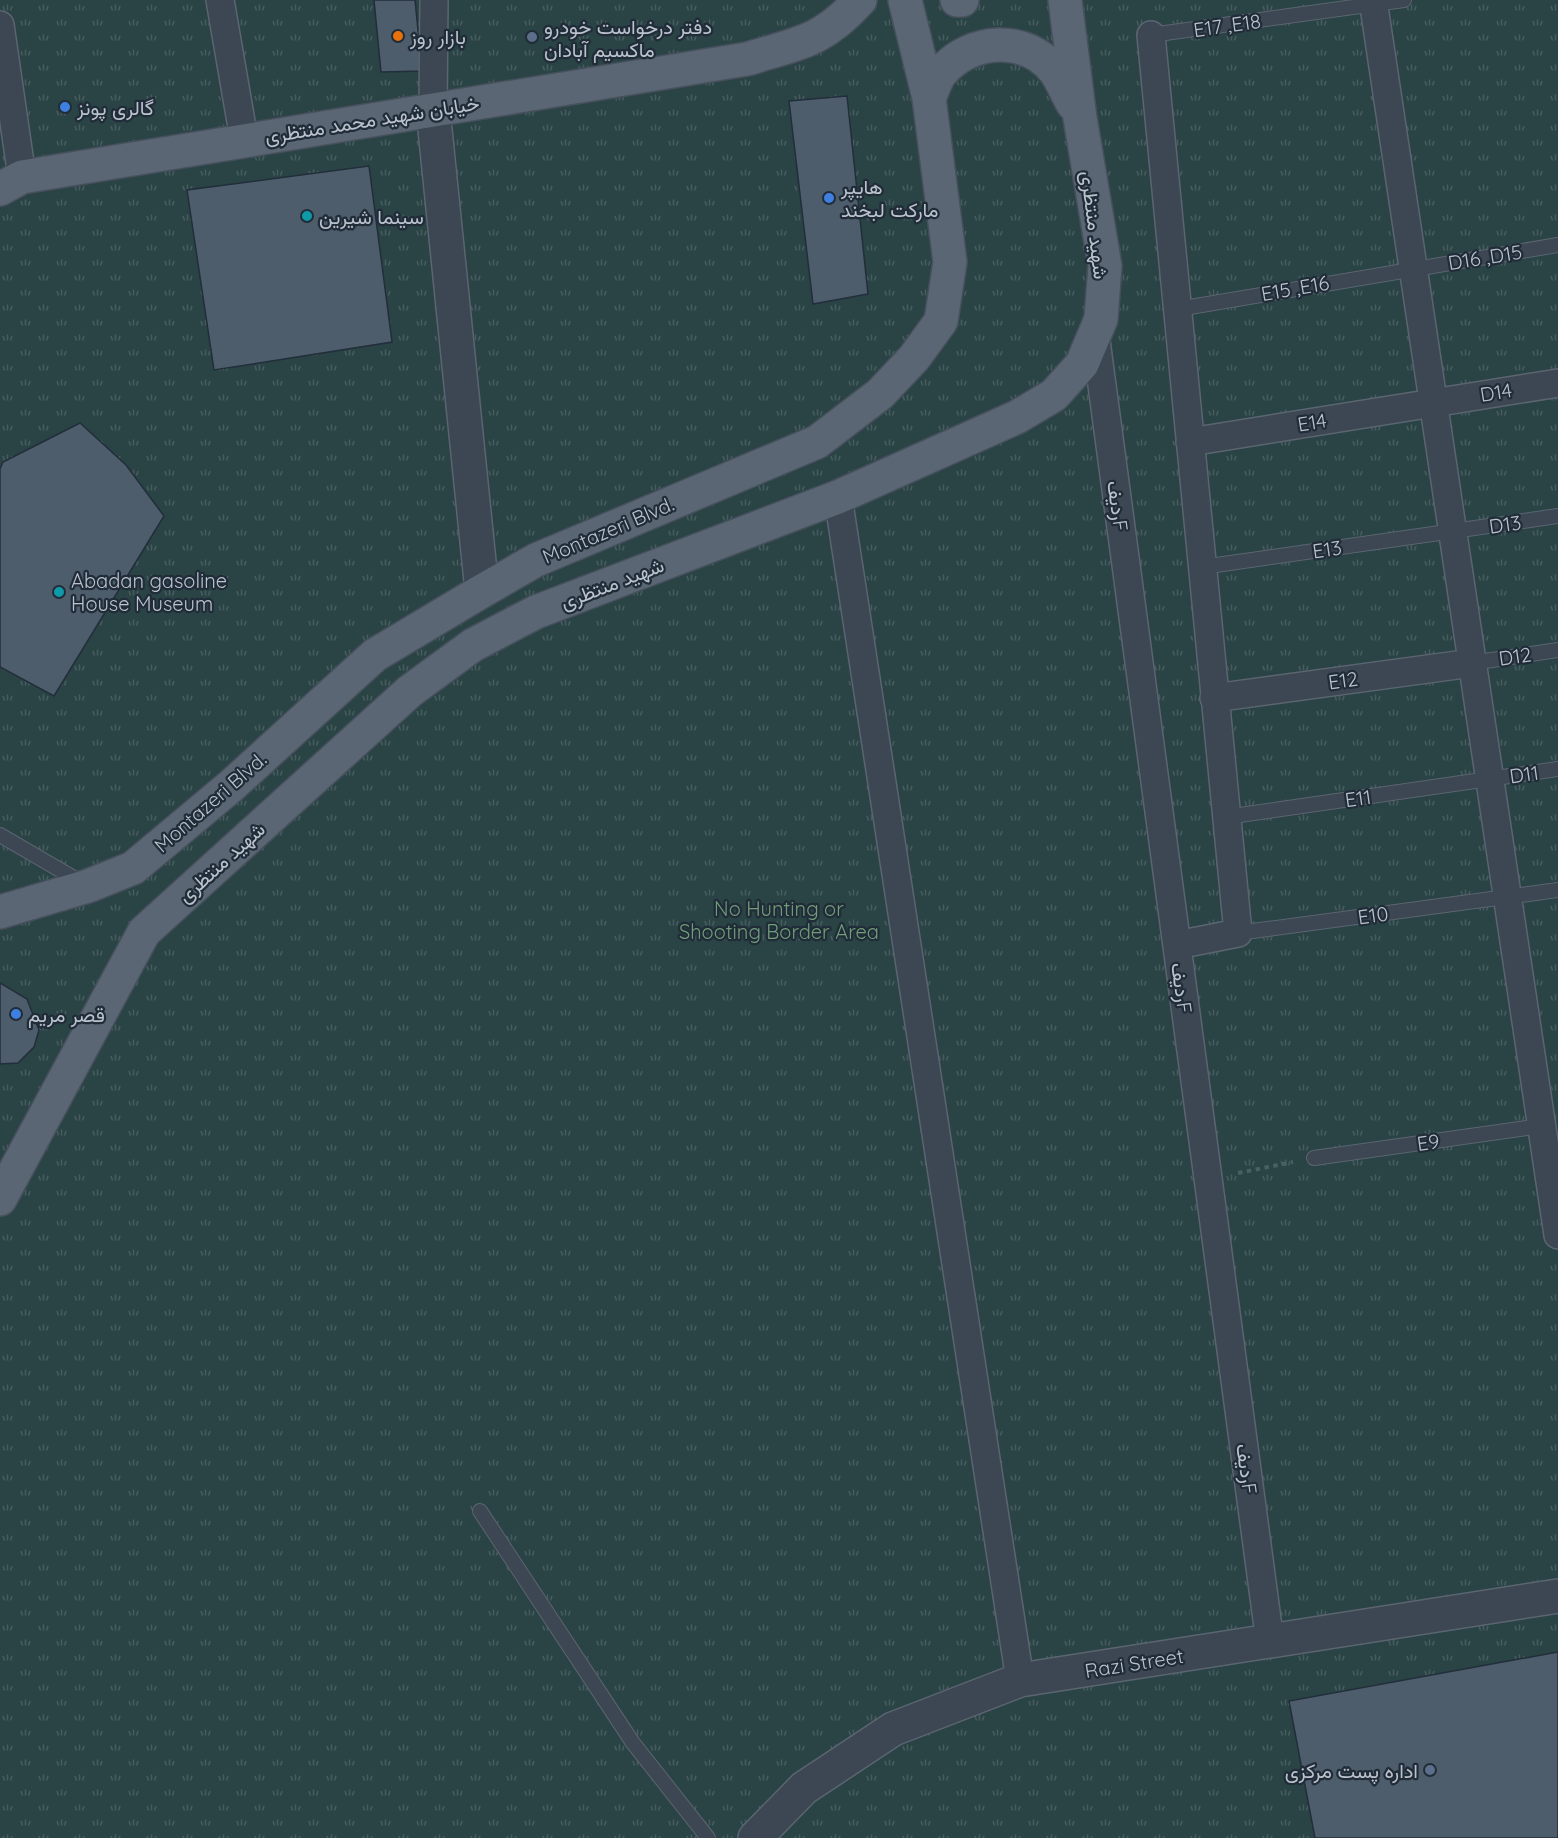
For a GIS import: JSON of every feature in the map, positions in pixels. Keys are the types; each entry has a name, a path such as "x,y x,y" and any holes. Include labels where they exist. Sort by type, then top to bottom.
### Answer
{"main road":[{"name":"خیابان شهید محمد منتظری","path":"7,180 244,139 747,59 815,38 840,21 860,0"},
{"name":"Montazeri Blvd.","path":"0,912 88,886 133,868 231,786 375,655 482,591 536,560 817,442 880,394 914,358 941,321 950,262 929,98 905,0"},
{"path":"957,0 962,0"},
{"name":"شهید منتظری","path":"0,1199 144,932 410,691 473,645 536,612 838,497 1017,417 1054,395 1082,364 1101,319 1105,266 1080,118 1065,0"},
{"path":"929,98 940,74 959,56 984,45 1010,45 1035,54 1055,71 1080,118"}],"street":[{"path":"220,0 244,139"},
{"path":"434,0 433,110 482,591"},
{"path":"1373,2 1558,1235"},
{"path":"0,25 7,180"},
{"path":"1151,35 1238,933 1177,945"},
{"name":"ردیفF","path":"1095,333 1270,1642"},
{"name":"D14","path":"1433,402 1558,383"},
{"name":"E14","path":"1190,442 1433,402"},
{"path":"838,497 1020,1680"},
{"name":"E12","path":"1214,698 1472,663"},
{"name":"Razi Street","path":"755,1838 804,1788 893,1729 1020,1680 1558,1596"}],"lane":[{"name":"E17 ,E18","path":"1151,35 1373,2 1404,0"},
{"name":"D16 ,D15","path":"1413,268 1558,246"},
{"name":"E15 ,E16","path":"1178,309 1413,268"},
{"name":"D13","path":"1452,532 1558,516"},
{"name":"E13","path":"1202,567 1452,532"},
{"name":"D12","path":"1472,663 1558,650"},
{"name":"D11","path":"1490,779 1558,769"},
{"name":"E11","path":"1226,817 1490,779"},
{"path":"0,835 88,886"},
{"name":"E10","path":"1238,933 1558,890"},
{"name":"E9","path":"1314,1158 1541,1126"},
{"path":"480,1511 633,1743 708,1838"}],"path":[{"path":"1208,1179 1314,1158"}],"green space":[{"name":"No Hunting or Shooting Border Area","path":"0,0 1558,0 1558,1838 0,1838"}],"building":[{"name":"بازار روز","path":"374,0 415,0 422,71 381,72"},
{"name":"هایپر مارکت لبخند","path":"847,96 868,294 813,304 789,101"},
{"path":"369,166 392,342 214,370 187,190"},
{"name":"Abadan gasoline House Museum","path":"80,423 126,465 164,516 54,696 0,667 0,469 3,462"},
{"name":"قصر مریم","path":"0,983 27,999 39,1030 34,1047 18,1063 0,1064"},
{"name":"اداره پست مرکزی","path":"1558,1652 1558,1838 1315,1838 1289,1701"}],"place":[{"name":"بازار روز","path":"398,36"},
{"name":"دفتر درخواست خودرو ماکسیم آبادان","path":"532,37"},
{"name":"گالری پونز","path":"65,107"},
{"name":"هایپر مارکت لبخند","path":"829,198"},
{"name":"سینما شیرین","path":"307,216"},
{"name":"Abadan gasoline House Museum","path":"59,592"},
{"name":"قصر مریم","path":"16,1014"},
{"name":"اداره پست مرکزی","path":"1430,1770"}]}
